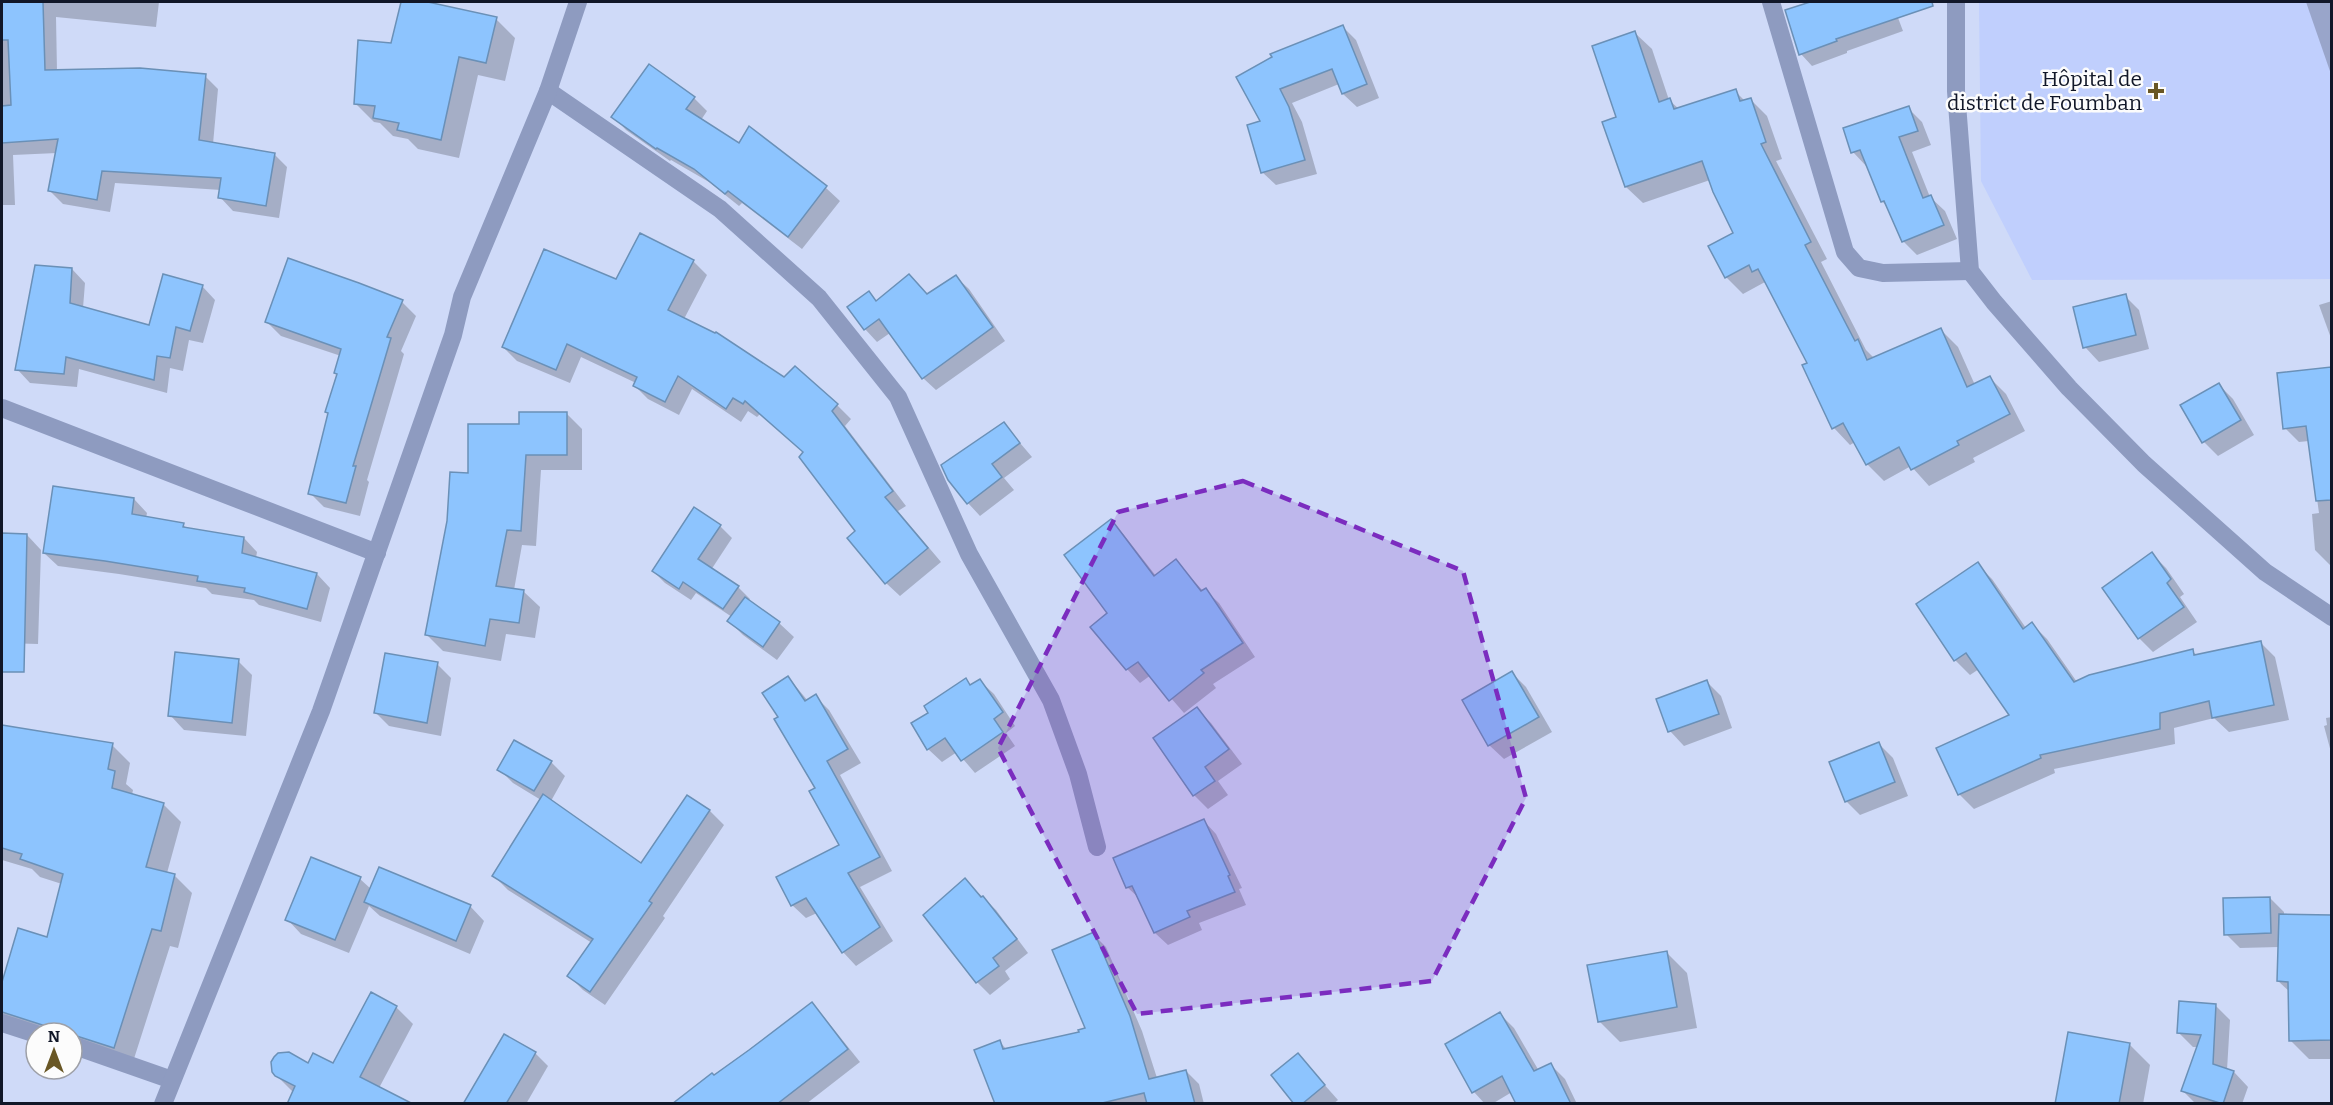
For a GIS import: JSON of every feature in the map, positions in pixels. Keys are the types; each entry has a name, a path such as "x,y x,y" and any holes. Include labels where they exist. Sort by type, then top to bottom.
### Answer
{"street":[{"path":"163,1104 321,711 453,334 462,297 548,91 578,2"},
{"path":"1771,2 1845,252 1859,268 1883,273 1970,271"},
{"path":"1956,2 1956,91 1970,271 2069,388 2144,464 2265,572 2331,617"},
{"path":"548,91 720,209 819,298 898,397 969,554 1052,700 1078,774 1097,847"},
{"path":"2,408 377,553"},
{"path":"2,1023 24,1030"},
{"path":"84,1049 172,1080"}],"highlighted area":[{"path":"1243,481 1463,571 1526,798 1432,981 1137,1014 998,748 1118,512"}],"shaded area":[{"name":"Hôpital de district de Foumban","path":"1979,2 2331,2 2331,279 2032,280 1981,181"}],"building":[{"path":"2,2 43,2 45,70 140,68 206,74 199,140 275,153 266,206 218,198 221,178 102,171 97,200 48,191 58,139 2,143 2,106 11,105 8,40 2,40"},
{"path":"401,2 428,2 497,17 486,63 459,57 441,140 397,130 399,123 373,118 375,106 354,104 358,40 391,43"},
{"path":"1810,2 1932,2 1933,6 1836,39 1837,41 1799,55 1785,10"},
{"path":"1343,25 1367,84 1342,94 1332,69 1280,89 1289,107 1305,160 1261,173 1247,125 1260,121 1236,77 1272,57 1270,54"},
{"path":"1635,31 1659,102 1670,98 1674,109 1736,89 1740,101 1751,98 1766,142 1761,144 1811,242 1805,245 1855,341 1858,339 1867,360 1941,328 1967,387 1990,376 2010,414 1957,441 1959,445 1911,470 1899,447 1866,465 1843,423 1832,429 1802,365 1807,363 1758,269 1752,272 1749,265 1725,278 1708,246 1733,233 1713,192 1702,161 1625,187 1602,122 1616,117 1592,46"},
{"path":"649,64 695,97 686,109 739,143 749,126 827,186 788,237 728,191 725,194 694,169 656,149 611,117"},
{"path":"1909,106 1918,131 1899,137 1923,198 1931,195 1944,225 1902,242 1884,201 1881,202 1860,150 1851,153 1843,128"},
{"path":"640,233 694,260 668,310 716,332 784,377 795,366 838,404 832,411 893,491 885,497 928,548 885,584 847,538 855,531 799,457 803,452 745,401 743,404 733,398 726,409 678,376 665,402 633,386 637,377 567,344 556,370 502,347 544,249 616,279"},
{"path":"288,258 403,300 387,337 391,338 353,466 356,466 346,503 308,494 341,349 265,322"},
{"path":"35,265 72,268 70,303 149,325 163,274 203,285 190,331 176,327 170,358 157,356 154,380 66,357 64,374 15,370"},
{"path":"909,274 927,294 956,275 993,327 922,379 879,319 864,330 847,307 869,291 876,301"},
{"path":"2126,294 2136,335 2083,348 2073,307"},
{"path":"2331,367 2331,500 2316,501 2306,426 2283,429 2277,373"},
{"path":"2219,383 2241,420 2202,443 2180,405"},
{"path":"519,412 567,412 567,455 526,455 521,531 507,530 496,586 524,590 519,623 490,619 485,646 425,635 447,521 450,472 468,473 468,424 519,424"},
{"path":"1004,422 1020,443 992,464 1002,477 967,504 948,480 941,465"},
{"path":"53,486 134,498 132,514 184,523 183,527 244,537 242,553 317,573 307,609 244,592 245,588 197,581 198,576 43,553"},
{"path":"694,507 721,525 698,559 739,586 723,609 683,582 679,589 652,571"},
{"path":"1111,519 1154,576 1176,559 1201,591 1206,588 1243,643 1201,670 1204,673 1169,701 1138,662 1126,670 1090,627 1107,613 1064,555"},
{"path":"2,533 27,534 24,672 2,672"},
{"path":"2152,552 2171,579 2167,583 2184,607 2138,639 2102,588"},
{"path":"1978,562 2023,629 2032,622 2074,682 2089,675 2193,649 2194,655 2261,641 2274,705 2212,718 2209,701 2160,713 2160,729 2040,755 2041,758 1958,795 1936,748 2009,715 1966,653 1954,661 1916,604"},
{"path":"745,597 780,622 763,647 727,621"},
{"path":"175,652 239,659 232,723 168,716"},
{"path":"385,653 438,662 427,723 374,713"},
{"path":"1512,671 1539,717 1488,746 1462,700"},
{"path":"788,676 805,701 816,694 848,749 827,761 880,857 848,873 880,927 842,953 806,898 791,906 776,877 839,845 809,791 815,788 774,719 778,717 762,693"},
{"path":"966,678 970,685 980,679 1003,712 994,719 1003,732 961,761 945,738 927,750 911,723 928,713 924,706"},
{"path":"1707,680 1719,714 1668,732 1656,699"},
{"path":"1197,707 1229,749 1205,767 1215,781 1193,796 1153,738"},
{"path":"2,725 113,743 108,769 115,771 112,788 164,803 146,867 175,874 161,931 152,929 114,1048 84,1038 84,1021 30,1021 2,1012 2,982 18,928 47,937 63,874 20,859 22,854 2,848"},
{"path":"514,740 552,761 534,791 497,770"},
{"path":"1879,742 1895,782 1845,802 1829,762"},
{"path":"543,794 641,863 687,795 710,810 649,901 652,903 590,992 567,976 593,939 492,876"},
{"path":"1204,819 1230,875 1228,876 1235,892 1187,911 1190,917 1154,933 1132,886 1126,888 1113,858"},
{"path":"311,857 361,877 335,940 285,920"},
{"path":"379,867 471,905 456,941 364,902"},
{"path":"965,878 981,897 983,896 1017,939 993,958 999,966 976,983 923,915"},
{"path":"2270,897 2271,933 2224,935 2223,898"},
{"path":"2279,914 2331,915 2331,1040 2289,1041 2288,982 2277,981"},
{"path":"1094,932 1130,1016 1149,1079 1186,1070 1195,1104 1147,1104 1144,1093 1098,1104 995,1104 974,1050 1000,1040 1003,1049 1079,1032 1078,1030 1085,1028 1052,950"},
{"path":"1667,951 1677,1007 1598,1022 1587,965"},
{"path":"371,992 397,1006 360,1077 413,1104 287,1104 295,1086 275,1076 272,1072 271,1062 274,1057 278,1053 289,1052 308,1063 313,1053 333,1063"},
{"path":"2179,1001 2216,1004 2213,1064 2234,1071 2223,1104 2181,1091 2201,1035 2177,1033"},
{"path":"812,1002 848,1049 777,1104 672,1104 712,1073 714,1075 749,1050"},
{"path":"1500,1012 1534,1071 1551,1063 1571,1104 1516,1104 1502,1076 1472,1093 1445,1044"},
{"path":"2068,1032 2130,1043 2119,1104 2055,1104"},
{"path":"504,1034 536,1052 529,1065 506,1104 463,1104"},
{"path":"1298,1053 1325,1085 1302,1104 1294,1104 1271,1075"}],"place":[{"name":"Hôpital de district de Foumban","path":"2156,91"}]}
